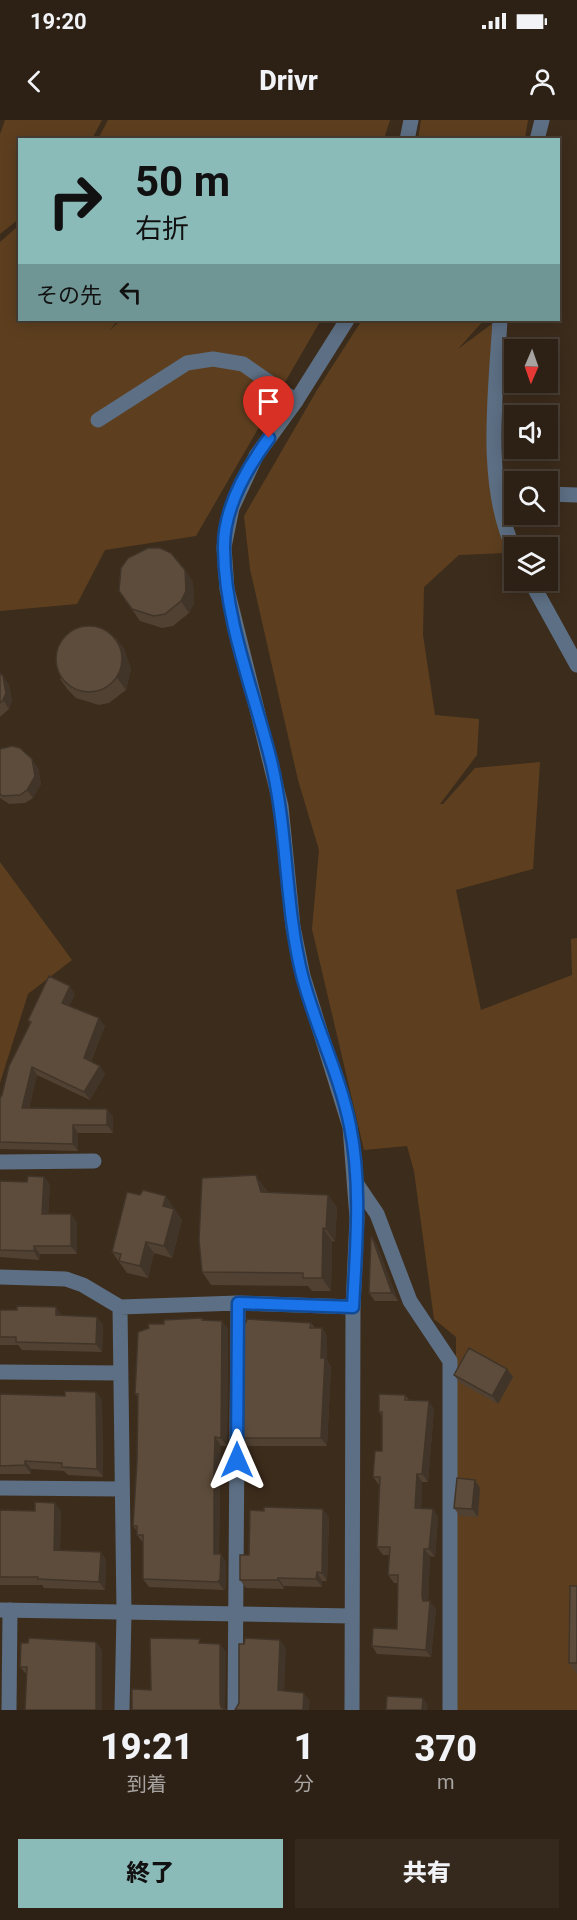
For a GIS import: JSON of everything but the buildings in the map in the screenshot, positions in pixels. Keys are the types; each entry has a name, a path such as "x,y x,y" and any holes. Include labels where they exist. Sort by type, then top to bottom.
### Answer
{"street":[{"path":"407,138 411,120"},
{"path":"538,138 543,120"},
{"path":"346,321 296,401 256,456 232,508 224,547 227,589 281,806 293,927 303,976 350,1127 356,1183 353,1307 352,1710"},
{"path":"500,321 494,449 504,483"},
{"path":"98,420 187,363 213,359 243,364 296,401"},
{"path":"558,494 577,495"},
{"path":"536,591 577,665"},
{"path":"0,1162 94,1161"},
{"path":"356,1183 377,1214 410,1301 450,1361 450,1710"},
{"path":"0,1277 66,1279 83,1285 120,1307 238,1303 353,1307"},
{"path":"235,1710 238,1303"},
{"path":"120,1307 124,1612 122,1710"},
{"path":"0,1372 121,1373"},
{"path":"0,1488 122,1489"},
{"path":"9,1710 5,1610 235,1616 352,1616"}],"shaded area":[{"path":"5,120 102,120 93,138 18,138 18,220 0,234 0,134"},
{"path":"108,120 390,120 384,138 99,138"},
{"path":"421,120 528,120 525,138 418,138"},
{"path":"18,226 18,321 117,321 109,331 120,321 320,321 196,536 105,550 77,604 0,611 0,242"},
{"path":"361,321 483,321 458,349 497,321 494,449 504,553 459,555 424,587 423,635 435,715 479,719 477,755 440,804 443,804 475,768 540,762 533,869 456,890 481,1010 572,975 571,939 577,938 577,1710 456,1710 456,1337 434,1319 414,1171 407,1146 364,1150 312,929 319,850 298,780 250,569 244,516 317,390"},
{"path":"0,862 72,960 28,994 0,1083"}],"route":[{"path":"237,1460 238,1303 353,1307 357,1218 350,1127 303,976 293,927 281,806 269,753 255,709 227,589 224,547 232,508 256,456 269,438"}]}
